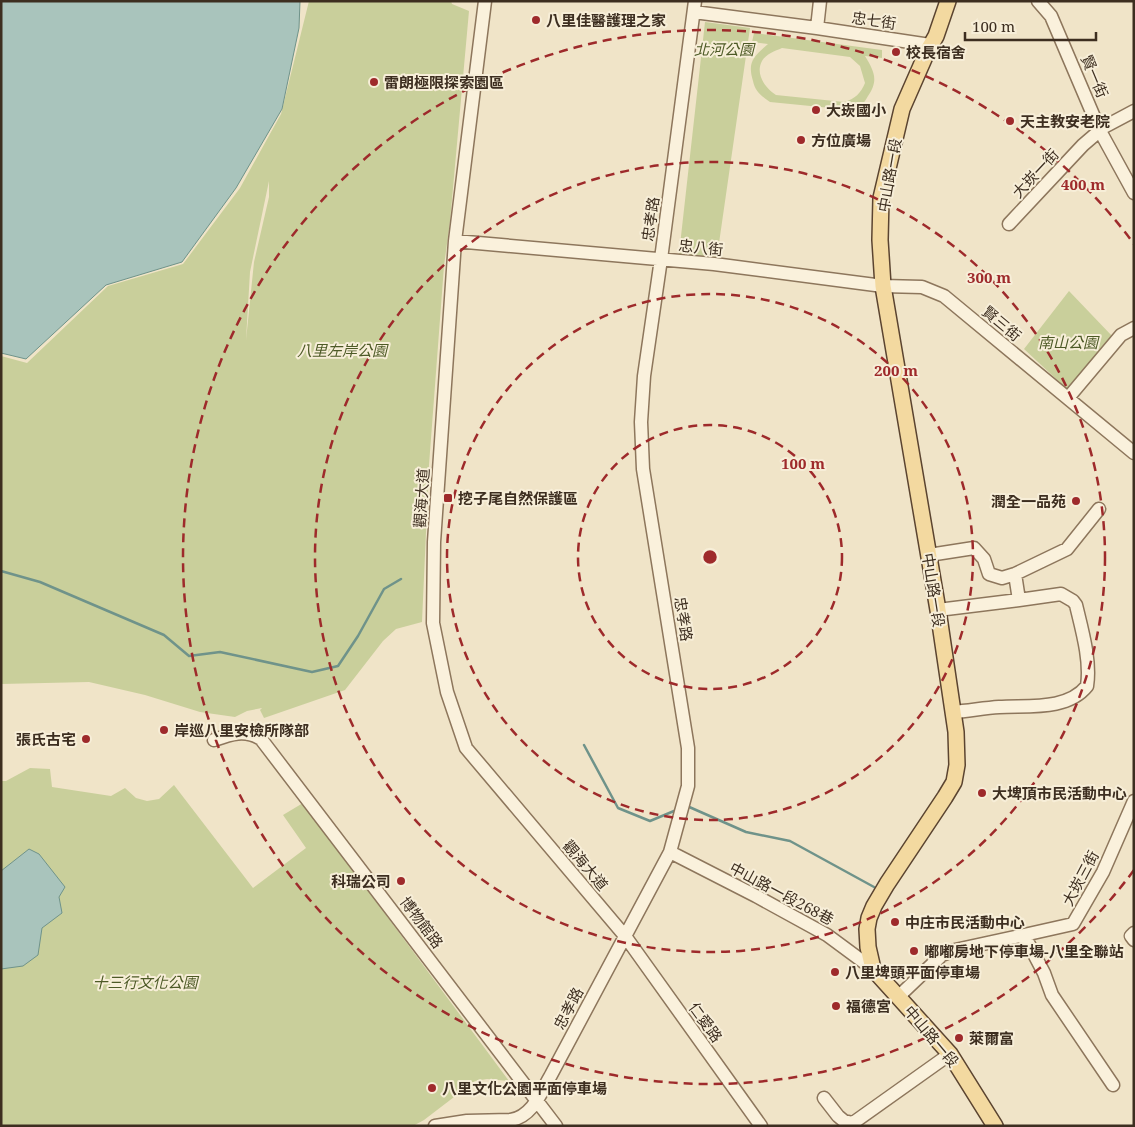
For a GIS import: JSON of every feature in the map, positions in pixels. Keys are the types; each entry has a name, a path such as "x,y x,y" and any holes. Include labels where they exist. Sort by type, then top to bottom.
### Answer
{"main road":[{"name":"中山路一段","path":"948,1 936,36 930,44 902,109 881,198 880,240 883,286 929,555 956,732 957,765 954,782 887,884 874,906 867,929 868,947 873,969 950,1054 995,1126"}],"street":[{"name":"觀海大道","path":"485,1 455,241 434,542 433,623 447,692 466,748 625,936"},
{"path":"817,28 820,1"},
{"name":"賢一街","path":"1038,1 1051,16 1100,131 1134,193"},
{"name":"忠七街","path":"694,7 817,28 930,44"},
{"name":"忠孝路","path":"435,1126 467,1120 517,1119 528,1112 537,1100 670,852 688,786 688,748 644,469 641,422 644,376 694,7"},
{"name":"大崁一街","path":"1008,224 1083,145 1104,127 1134,111"},
{"name":"忠八街","path":"455,241 714,264 883,286"},
{"name":"賢三街","path":"883,286 922,287 944,296 1134,452"},
{"path":"1068,398 1121,335 1134,328"},
{"path":"929,555 974,548 984,559 989,574 1002,578 1067,550 1099,508"},
{"path":"1015,574 1020,600"},
{"path":"938,610 1061,594 1076,605 1086,650 1087,686 1078,694 1066,700 1049,705 1000,707 953,712"},
{"name":"博物館路","path":"214,740 229,735 246,733 254,734 261,739 556,1126"},
{"name":"大崁三街","path":"898,997 942,955 955,950 1073,924 1103,872 1134,801"},
{"name":"中山路一段268巷","path":"670,852 827,935 873,969"},
{"path":"1024,934 1044,973 1052,995 1113,1085"},
{"name":"仁愛路","path":"625,936 761,1126"},
{"path":"824,1098 838,1116 844,1121 853,1123 950,1054"}],"green space":[{"name":"八里左岸公園","path":"309,1 451,1 452,4 469,11 450,221 444,266 429,465 422,622 396,629 383,641 345,690 264,718 260,710 262,708 247,711 235,717 200,712 145,695 89,682 1,684 1,356 27,363 108,286 183,264 240,188 281,114","holes":["269,181 269,197 254,262 246,340 250,272"]},
{"name":"北河公園","path":"705,22 750,28 717,257 679,254"},
{"path":"754,33 882,50 882,58 865,56 873,71 873,85 863,104 854,109 770,102 755,88 751,74 753,60 768,44 752,42","holes":["782,48 850,57 860,66 865,83 857,95 844,102 776,95 768,89 760,76 762,61 766,56"]},
{"name":"南山公園","path":"1069,291 1113,337 1067,389 1024,349"},
{"name":"十三行文化公園","path":"30,768 50,769 52,787 111,796 125,788 136,798 147,801 159,799 174,785 253,888 306,848 283,815 303,803 509,1081 487,1079 475,1081 424,1120 413,1126 1,1126 1,781 6,781"}],"water":[{"path":"1,1 300,1 299,28 282,109 236,188 182,262 106,285 26,359 1,353"},
{"path":"29,849 39,854 65,887 59,897 62,913 42,928 38,955 23,966 1,969 1,871"}],"waterway":[{"path":"1,571 40,582 164,635 189,656 220,652 312,672 338,666 358,636 384,589 401,579"},
{"path":"584,745 618,808 650,821 674,811"},
{"path":"687,806 746,832 790,841 874,887"}],"place":[{"name":"八里佳醫護理之家","path":"536,20"},
{"name":"校長宿舍","path":"896,52"},
{"name":"雷朗極限探索園區","path":"374,82"},
{"name":"大崁國小","path":"816,110"},
{"name":"天主教安老院","path":"1010,121"},
{"name":"方位廣場","path":"801,140"},
{"name":"挖子尾自然保護區","path":"448,498"},
{"name":"潤全一品苑","path":"1076,501"},
{"name":"岸巡八里安檢所隊部","path":"164,730"},
{"name":"張氏古宅","path":"86,739"},
{"name":"大埤頂市民活動中心","path":"982,793"},
{"name":"科瑞公司","path":"401,881"},
{"name":"中庄市民活動中心","path":"895,922"},
{"name":"嘟嘟房地下停車場-八里全聯站","path":"914,951"},
{"name":"八里埤頭平面停車場","path":"835,972"},
{"name":"福德宮","path":"836,1006"},
{"name":"萊爾富","path":"959,1038"},
{"name":"八里文化公園平面停車場","path":"432,1088"}]}
